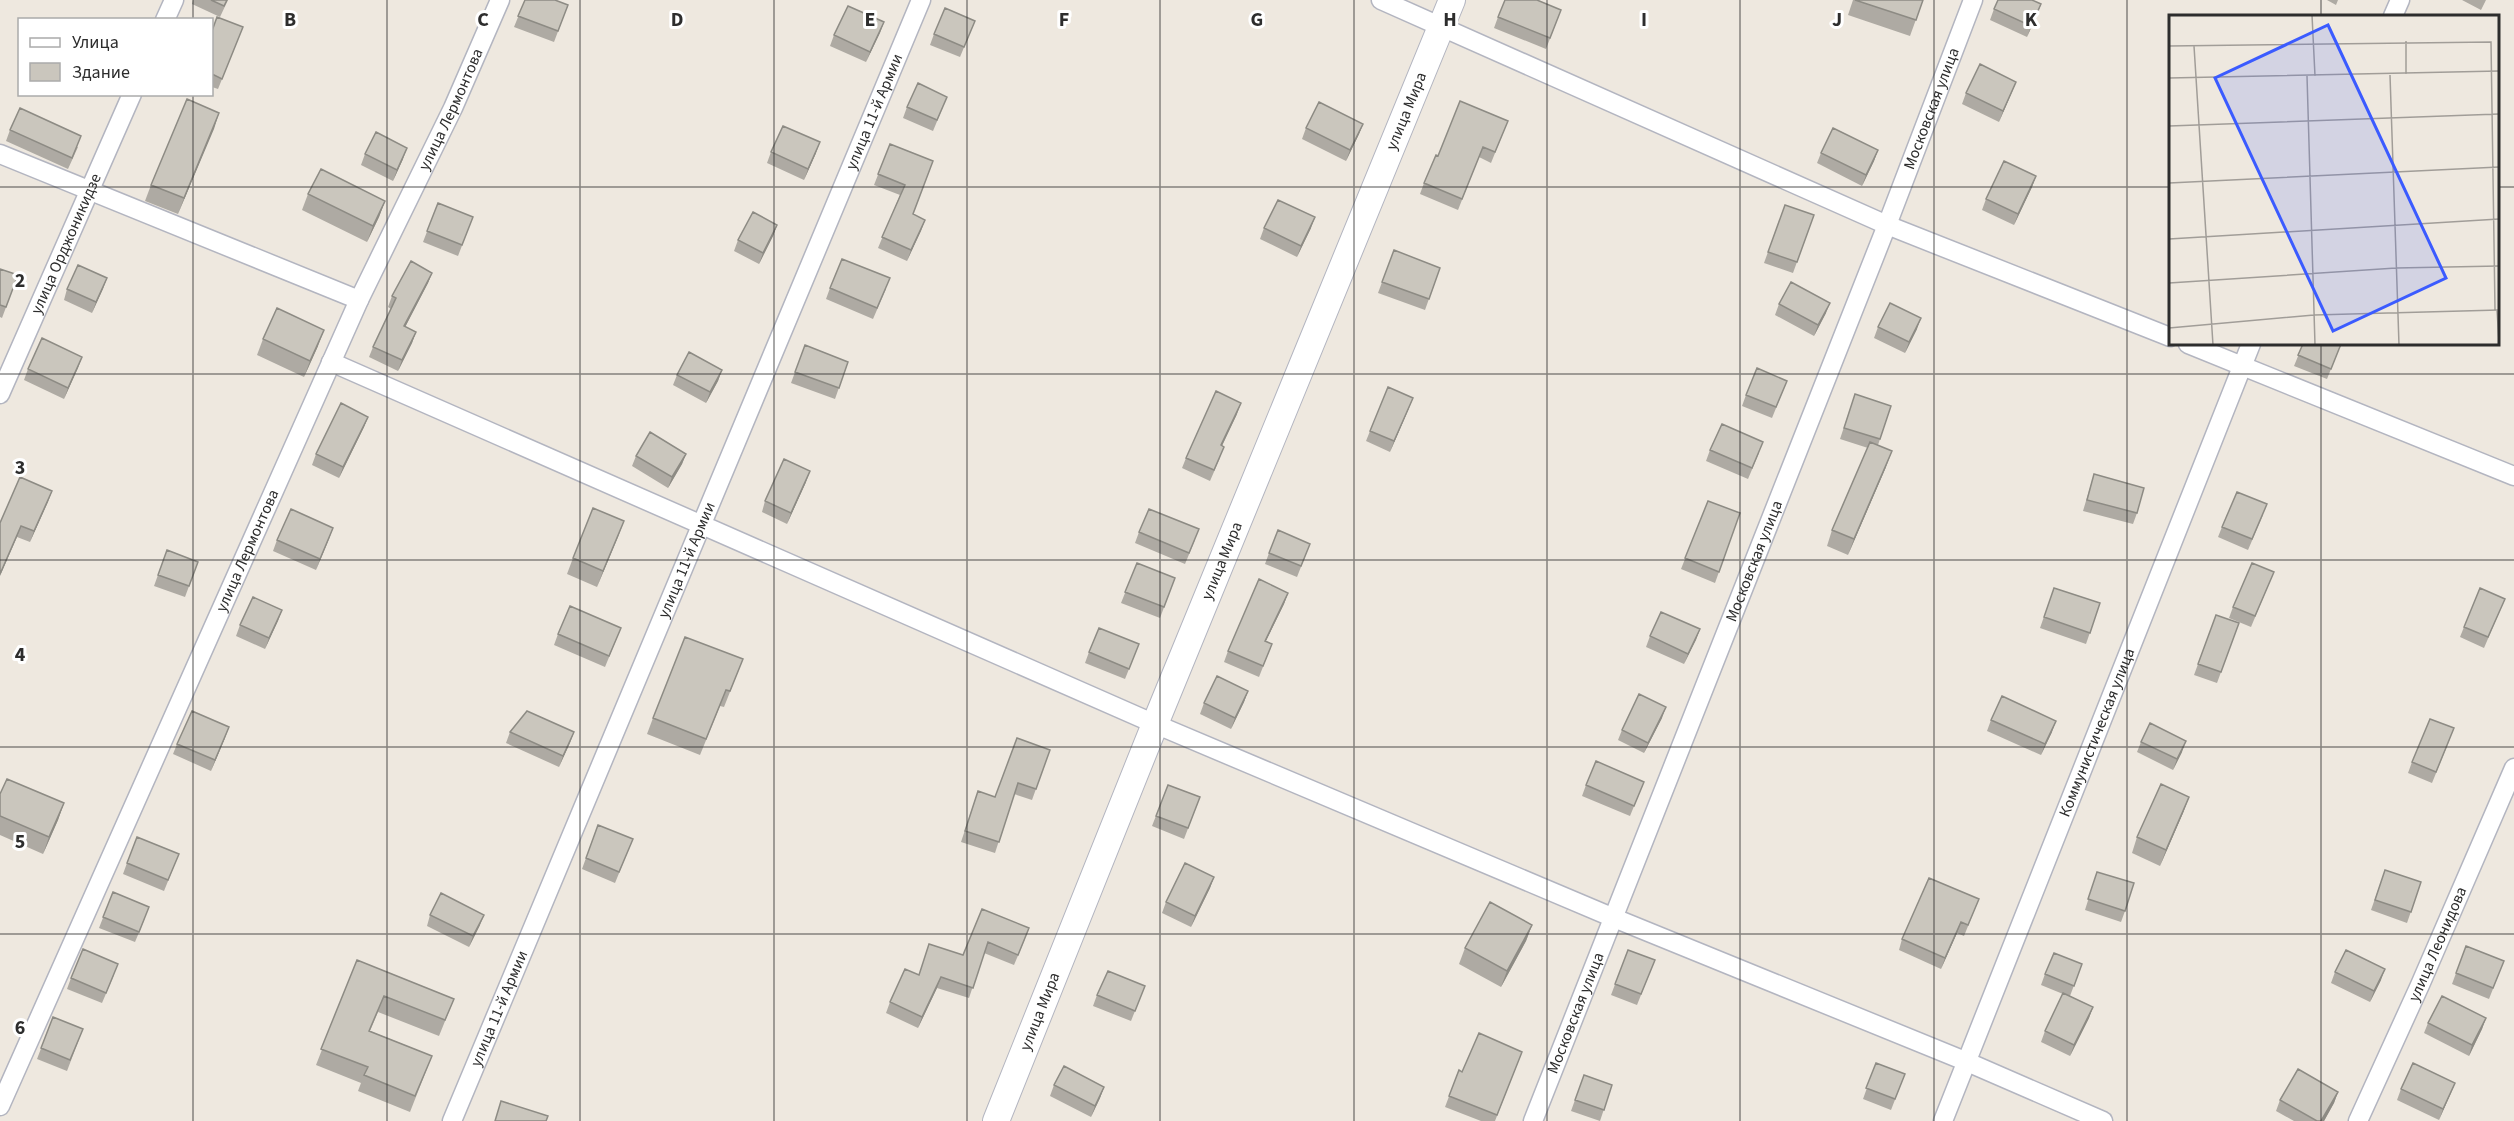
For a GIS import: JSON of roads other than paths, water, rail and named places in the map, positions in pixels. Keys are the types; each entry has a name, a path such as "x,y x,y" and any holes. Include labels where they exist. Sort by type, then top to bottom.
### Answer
{"street":[{"path":"166,18 174,0"},
{"name":"улица Лермонтова","path":"0,1106 359,300 453,108 500,0"},
{"name":"улица 11-й Армии","path":"452,1121 921,0"},
{"path":"1381,0 1887,225 2169,337"},
{"name":"улица Мира","path":"996,1121 1155,724 1452,0"},
{"name":"Московская улица","path":"1533,1121 1887,225 1973,0"},
{"path":"2393,15 2400,0"},
{"name":"улица Орджоникидзе","path":"0,394 131,96"},
{"path":"0,154 359,300"},
{"path":"2191,345 2514,476"},
{"name":"Коммунистическая улица","path":"1942,1121 2252,345"},
{"path":"331,362 1155,724 1614,918 1965,1061 2103,1121"},
{"name":"улица Леонидова","path":"2358,1121 2514,768"}]}
